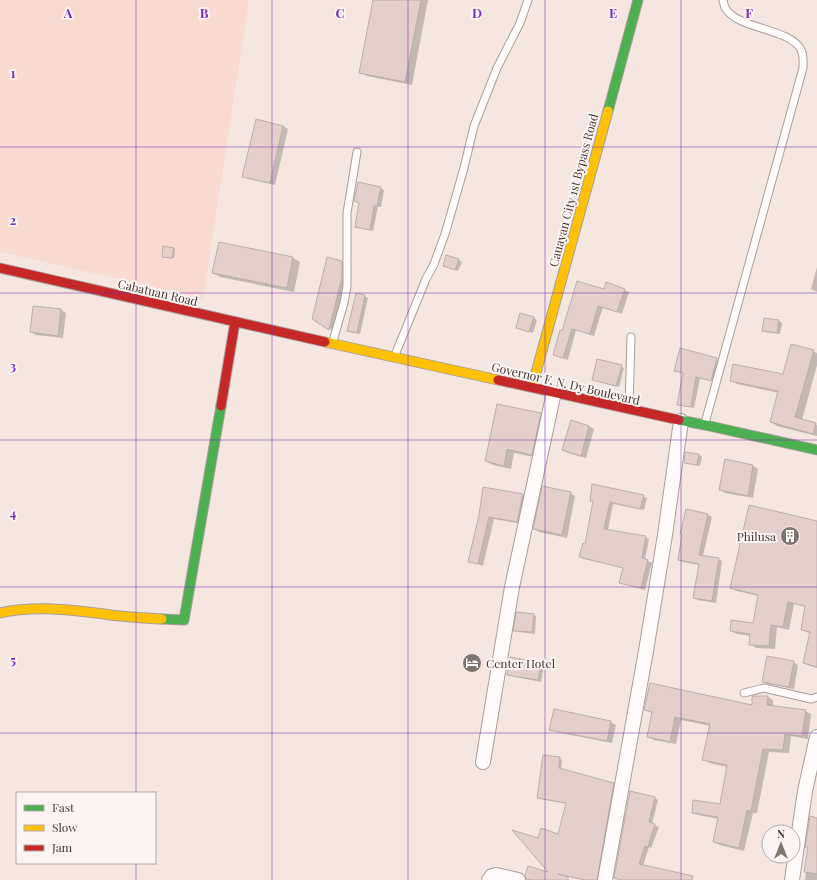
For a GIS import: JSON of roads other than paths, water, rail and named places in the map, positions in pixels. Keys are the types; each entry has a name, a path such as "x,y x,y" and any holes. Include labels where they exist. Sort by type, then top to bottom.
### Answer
{"main road":[{"name":"Cauayan City 1st Bypass Road","path":"532,387 638,0"},
{"name":"Cabatuan Road","path":"0,268 310,339"},
{"path":"0,614 9,611 40,608 120,616 184,620 235,322"},
{"name":"Governor F. N. Dy Boulevard","path":"310,339 532,387 681,422 705,425 817,450"}],"street":[{"path":"483,762 512,588 554,392"},
{"path":"605,880 647,644 665,535 681,422"},
{"path":"792,880 805,791 817,737"},
{"path":"489,880 492,876 496,875 518,880"}],"lane":[{"path":"394,357 426,279 434,264 445,234 464,168 474,126 497,68 520,23 528,0"},
{"path":"705,425 803,68 801,49 793,40 735,18 726,9 723,0"},
{"path":"333,344 347,286 347,213 357,152"},
{"path":"629,409 631,337"},
{"path":"744,693 764,688 811,699 817,697"}],"place":[{"name":"Philusa","path":"790,536"},
{"name":"Center Hotel","path":"472,663"}]}
